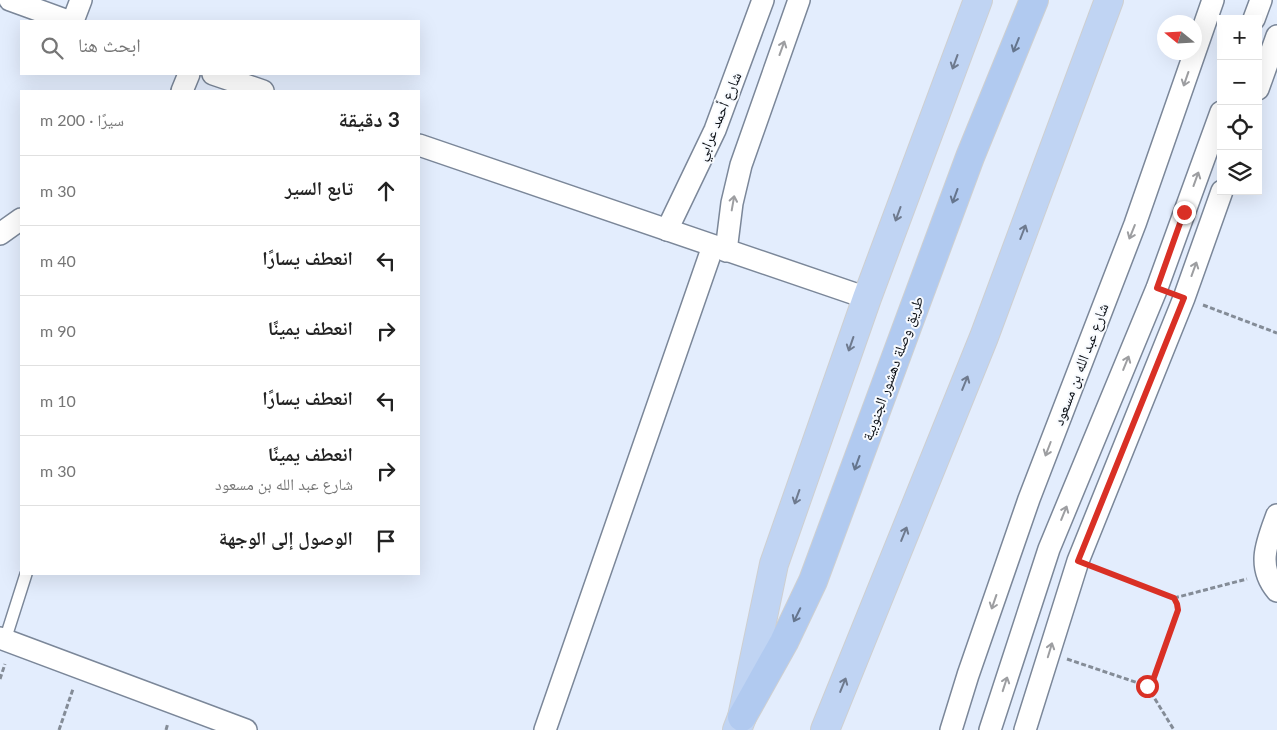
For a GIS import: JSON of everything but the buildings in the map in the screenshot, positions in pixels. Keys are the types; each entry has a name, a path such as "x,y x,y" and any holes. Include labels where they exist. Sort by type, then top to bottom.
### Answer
{"highway":[{"path":"740,724 774,564 867,298 978,0"},
{"name":"طريق وصلة دهشور الجنوبية","path":"740,724 784,642 813,581 970,157 1034,0"},
{"path":"825,730 984,337 1110,0"}],"street":[{"path":"10,0 65,20"},
{"path":"72,20 81,0"},
{"name":"شارع أحمد عرابي","path":"667,230 715,130 763,0"},
{"path":"545,730 720,249 741,165 799,0"},
{"name":"شارع عبد الله بن مسعود","path":"951,730 1029,500 1135,224 1213,0"},
{"path":"1255,15 1261,0"},
{"path":"1262,77 1277,36"},
{"path":"182,90 189,75"},
{"path":"216,75 261,90"},
{"path":"990,730 1049,549 1157,288 1217,123"},
{"path":"420,145 867,298"},
{"path":"1025,730 1078,561 1184,298 1221,195"},
{"path":"0,234 20,220"},
{"path":"1157,288 1184,298"},
{"path":"1272,582 1265,562 1265,548 1277,515"},
{"path":"1049,549 1078,561"},
{"path":"2,639 246,730"}],"lane":[{"path":"2,639 26,575"}],"path":[{"path":"1184,298 1277,334"},
{"path":"1078,561 1174,598 1272,582"},
{"path":"1147,686 1152,683 1178,610 1174,598"},
{"path":"1050,652 1147,686 1174,730"},
{"path":"0,679 5,664"},
{"path":"58,730 73,689"},
{"path":"166,730 168,723"}],"route":[{"path":"1147,686 1152,683 1178,610 1174,598 1078,561 1184,298 1157,288 1184,212"}]}
